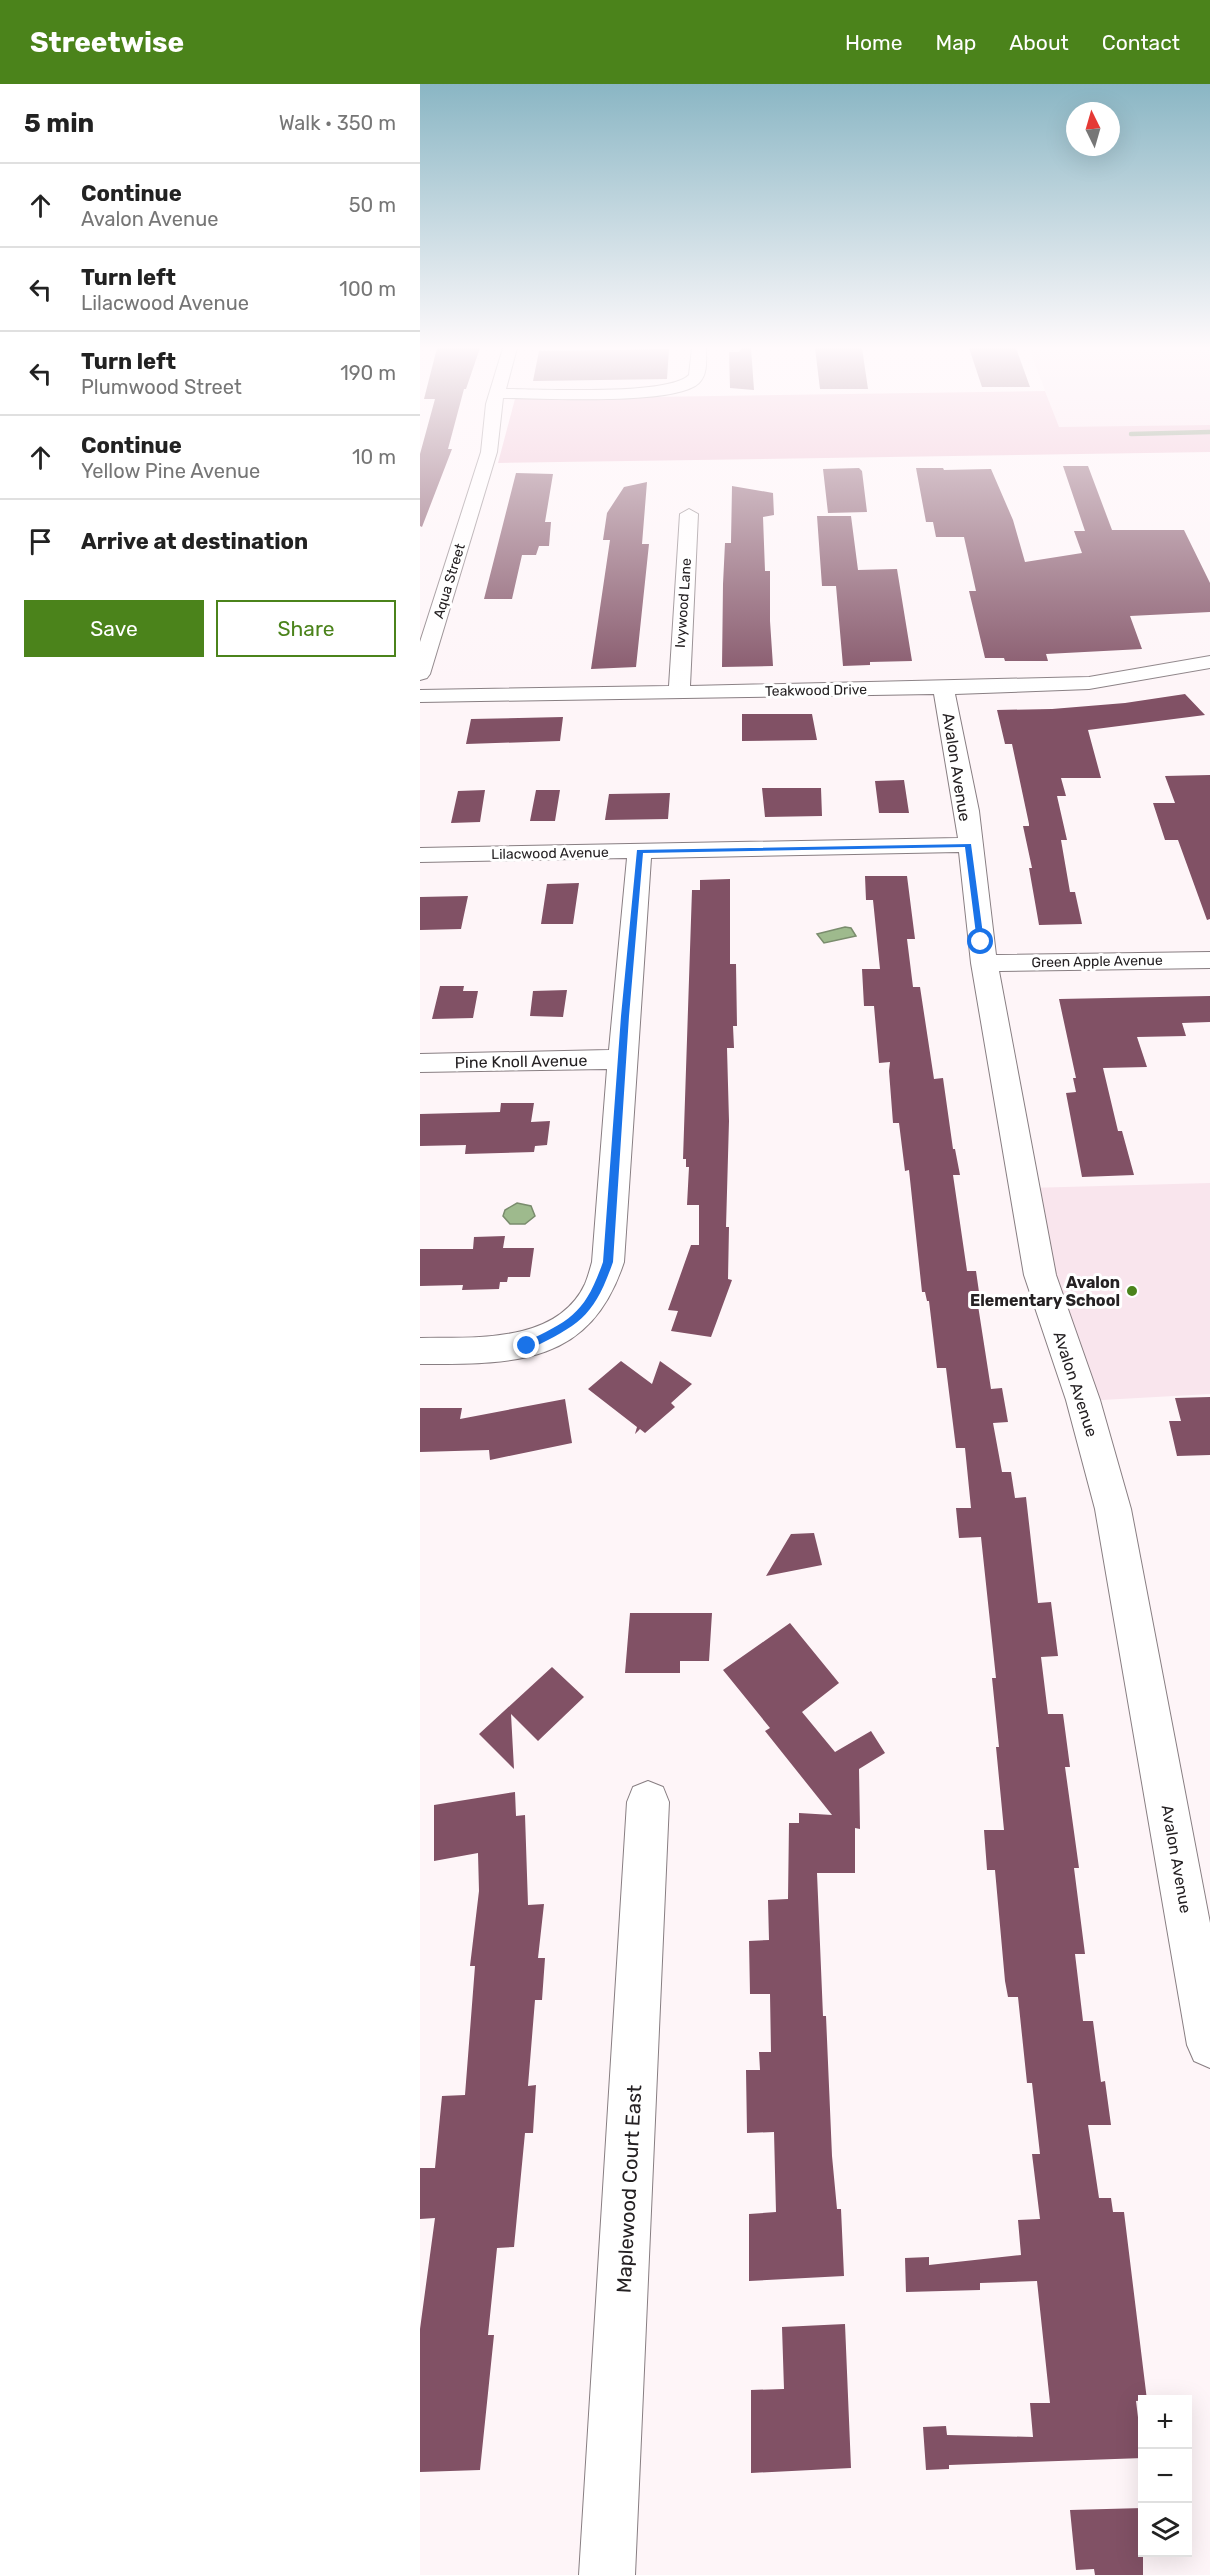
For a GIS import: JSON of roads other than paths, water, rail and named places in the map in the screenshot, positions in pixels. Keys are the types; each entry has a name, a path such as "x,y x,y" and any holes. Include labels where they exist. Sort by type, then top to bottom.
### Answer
{"street":[{"name":"Aqua Street","path":"420,674 485,464"},
{"name":"Ivywood Lane","path":"679,692 689,514"},
{"name":"Teakwood Drive","path":"420,696 1089,683 1210,662"},
{"name":"Avalon Avenue","path":"943,687 967,811 968,845 984,963 1040,1275 1083,1400 1113,1509 1210,2045"},
{"name":"Lilacwood Avenue","path":"420,855 968,845"},
{"path":"420,1351 527,1346 568,1326 596,1295 608,1262 640,851"},
{"name":"Green Apple Avenue","path":"984,963 1210,960"},
{"name":"Pine Knoll Avenue","path":"420,1063 623,1059"},
{"name":"Maplewood Court East","path":"607,2575 648,1802"}],"place":[{"name":"Avalon Elementary School","path":"1132,1291"}]}
